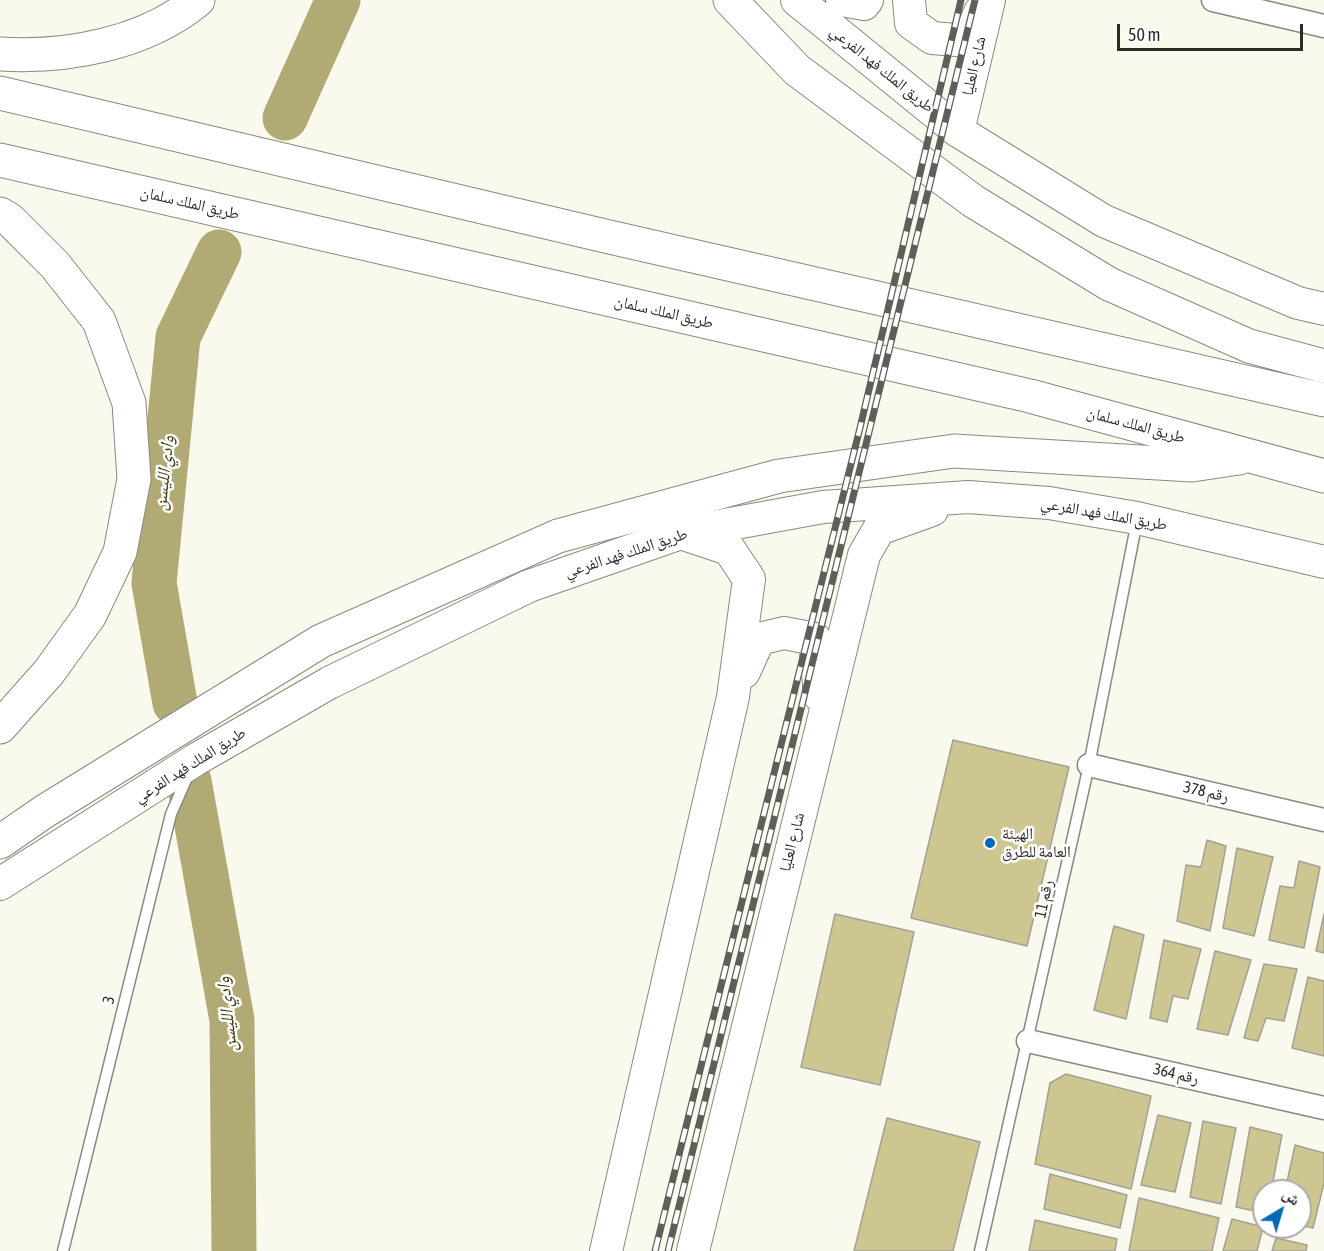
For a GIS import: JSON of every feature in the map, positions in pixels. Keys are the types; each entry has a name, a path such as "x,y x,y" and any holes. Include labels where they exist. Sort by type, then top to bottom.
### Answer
{"highway":[{"path":"0,54 23,55 90,49 148,30 198,0"},
{"path":"730,0 797,70 973,201 1109,284 1249,346 1324,366"},
{"path":"0,93 605,236 1324,400"},
{"name":"طريق الملك سلمان","path":"0,160 1030,396 1324,476"},
{"path":"0,214 10,220 55,265 99,321 129,403 134,479 120,552 90,615 49,672 0,726"},
{"path":"0,842 45,810 321,641 558,536 779,476 954,451 1192,465 1251,456"}],"main road":[{"name":"طريق الملك فهد الفرعي","path":"797,0 958,131 1104,221 1298,303 1324,309"},
{"path":"842,0 864,4 867,0"},
{"path":"909,0 911,23 932,38 960,41 968,41 987,0"},
{"name":"شارع العليا","path":"958,131 987,0"},
{"name":"طريق الملك فهد الفرعي","path":"0,884 195,760 328,683 529,586 681,533 823,507 968,497 1049,503 1137,518 1324,562"},
{"name":"شارع العليا","path":"693,1251 822,718 864,555 879,529 968,497"},
{"path":"606,1251 733,697 749,579 729,549 681,533"},
{"path":"733,697 759,639 784,633 815,639 822,718"}],"street":[{"path":"1213,0 1243,3 1324,26"},
{"name":"رقم 378","path":"1089,765 1324,820"},
{"name":"رقم 364","path":"1028,1041 1324,1108"}],"lane":[{"name":"رقم 11","path":"980,1251 1089,765 1137,518"},
{"name":"3","path":"63,1251 171,814 195,760"}],"building":[{"name":"الهيئة العامة للطرق","path":"953,740 1069,767 1027,946 911,918"},
{"path":"1207,840 1226,846 1210,931 1177,921 1186,865 1201,867"},
{"path":"1237,848 1273,857 1254,936 1223,928"},
{"path":"1299,861 1320,867 1304,948 1269,940 1280,886 1294,888"},
{"path":"835,914 914,932 880,1085 801,1067"},
{"path":"1324,914 1324,953 1316,951"},
{"path":"1114,926 1144,935 1126,1019 1094,1010"},
{"path":"1164,940 1201,949 1188,999 1173,996 1167,1022 1150,1018"},
{"path":"1215,951 1251,960 1228,1035 1197,1029"},
{"path":"1264,964 1297,969 1284,1021 1266,1018 1258,1041 1244,1038"},
{"path":"1308,977 1324,981 1324,1056 1292,1048"},
{"path":"1066,1074 1151,1096 1131,1189 1035,1164 1050,1083"},
{"path":"1158,1115 1191,1123 1175,1192 1141,1185"},
{"path":"887,1118 980,1142 953,1251 854,1251"},
{"path":"1203,1121 1236,1128 1221,1204 1190,1197"},
{"path":"1250,1127 1282,1135 1273,1179 1252,1179 1252,1210 1236,1207"},
{"path":"1295,1145 1324,1153 1324,1183 1313,1228 1312,1179 1288,1179"},
{"path":"1050,1174 1127,1195 1120,1228 1044,1209"},
{"path":"1139,1198 1219,1218 1212,1251 1129,1251"},
{"path":"1232,1219 1252,1224 1252,1239 1260,1239 1257,1251 1223,1251"},
{"path":"1035,1220 1117,1239 1115,1251 1029,1251"},
{"path":"1276,1239 1307,1245 1306,1251 1272,1251"}],"waterway":[{"name":"وادي الليسن","path":"285,118 338,0"},
{"name":"وادي الليسن","path":"175,703 154,583 178,337 219,252"},
{"name":"وادي الليسن","path":"189,781 232,1020 234,1251"}],"railway":[{"path":"655,1251 859,432 961,0"},
{"path":"668,1251 975,0"}],"place":[{"name":"الهيئة العامة للطرق","path":"990,843"}]}
